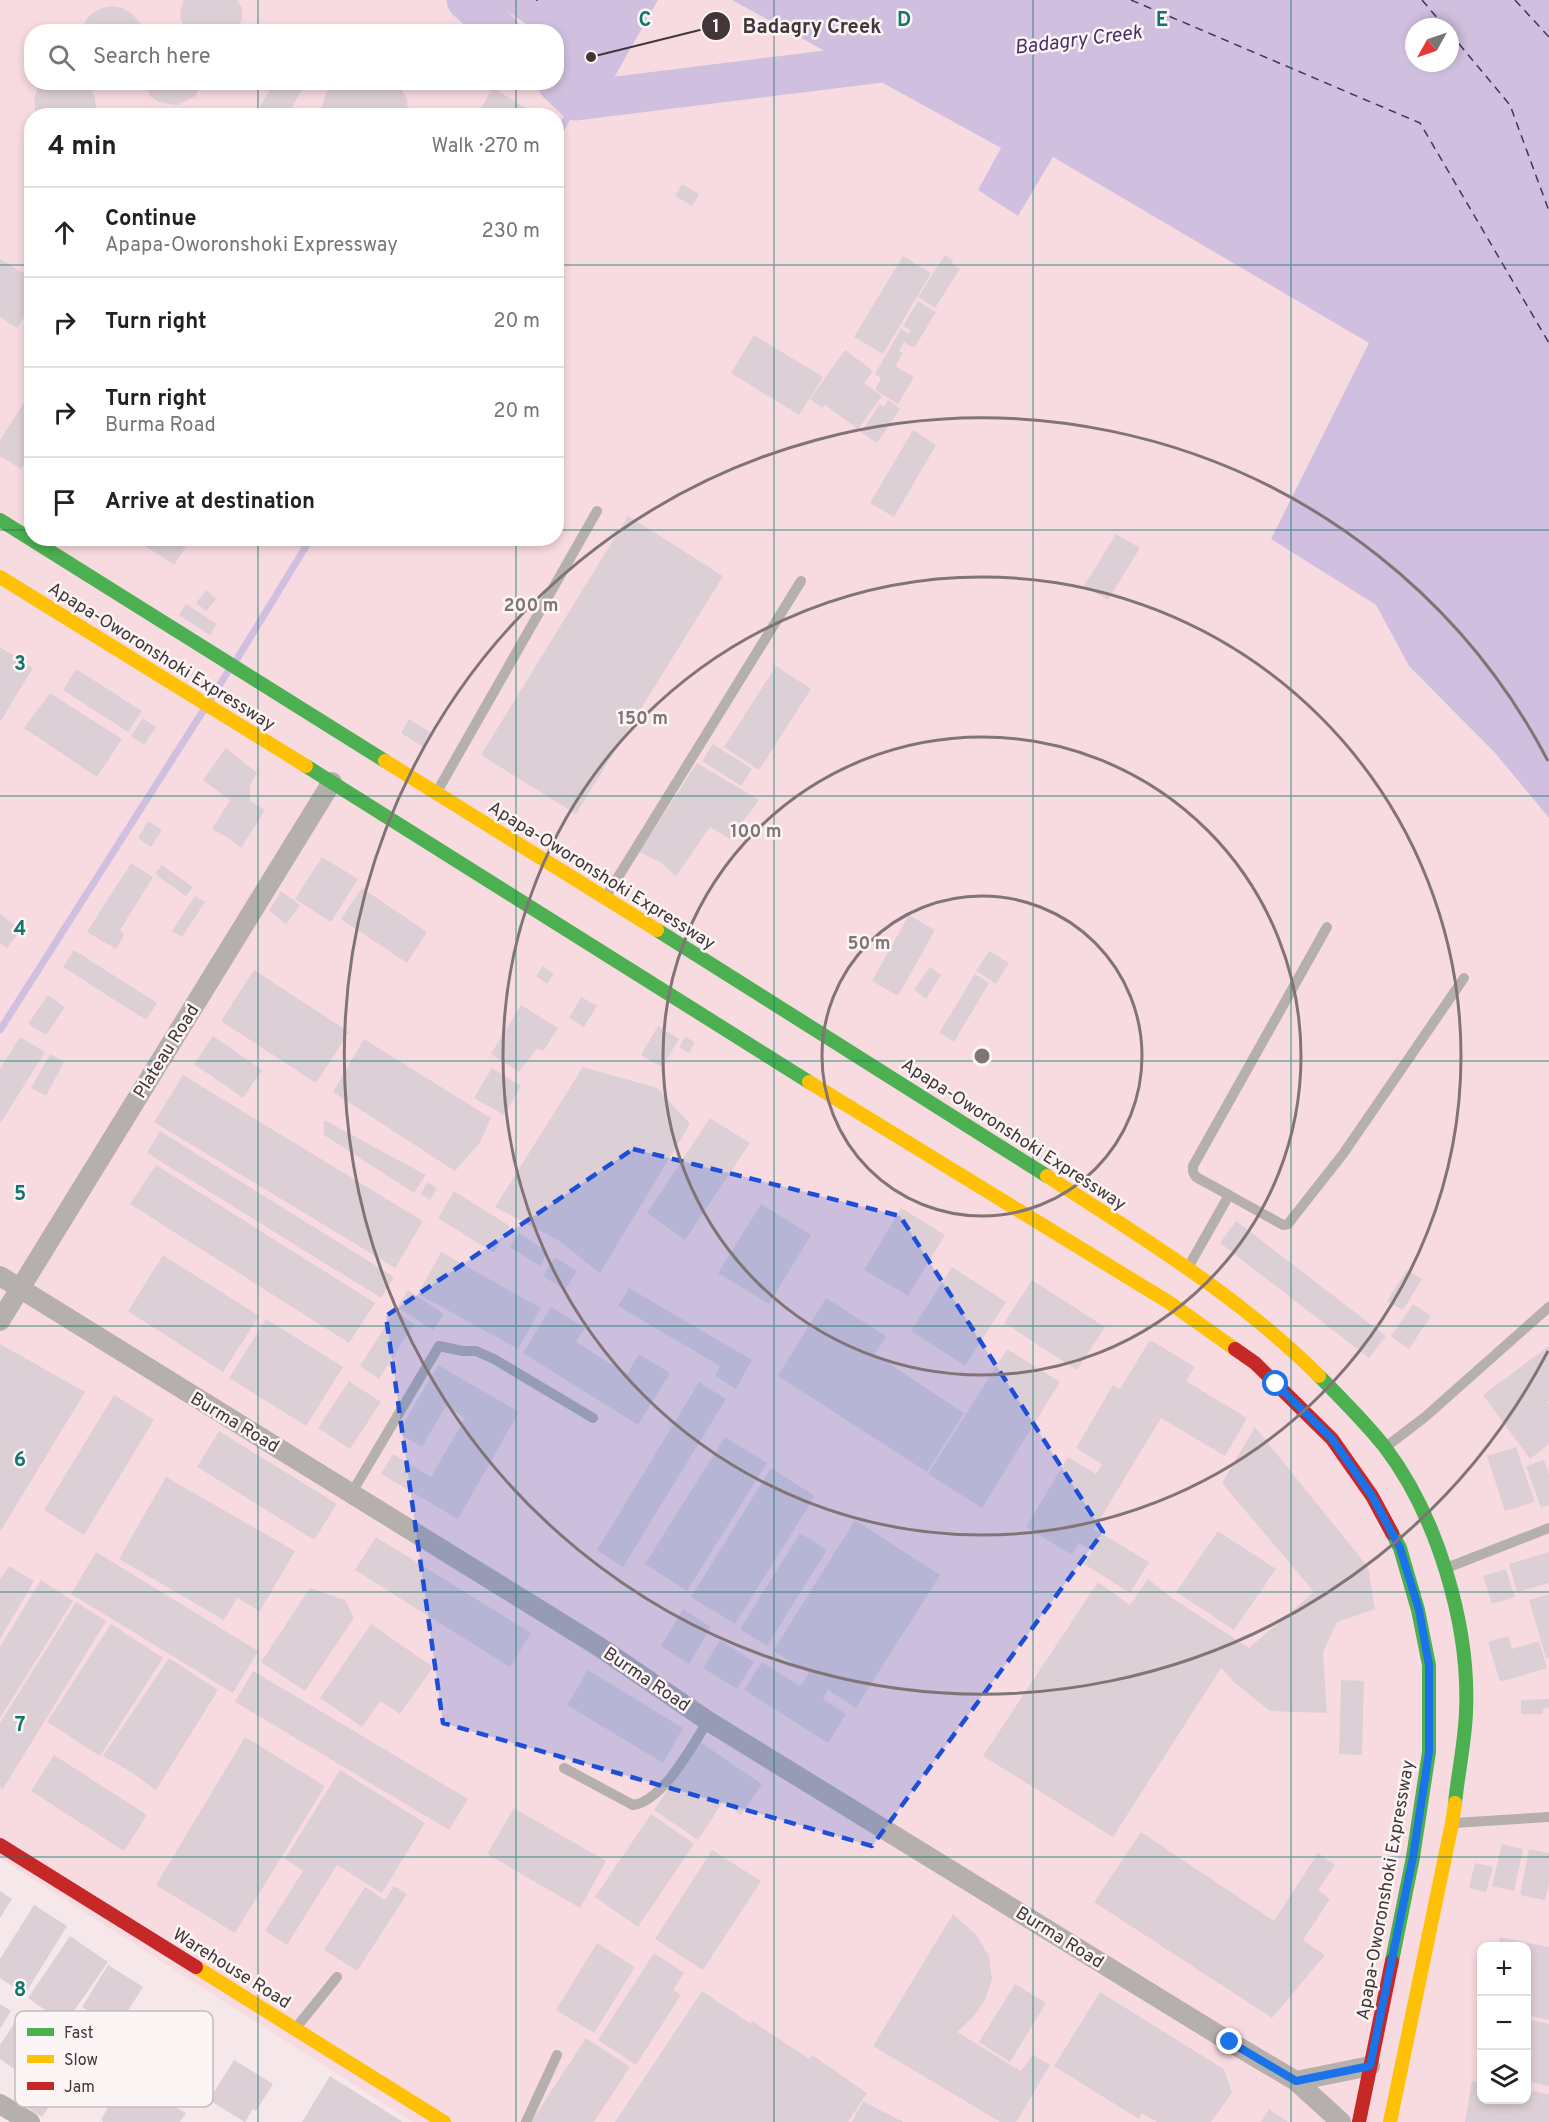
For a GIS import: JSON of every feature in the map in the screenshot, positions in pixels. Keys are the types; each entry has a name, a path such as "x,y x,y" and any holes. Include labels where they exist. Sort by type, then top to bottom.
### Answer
{"main road":[{"name":"Apapa-Oworonshoki Expressway","path":"0,520 24,535"},
{"name":"Apapa-Oworonshoki Expressway","path":"42,546 939,1107 1188,1267 1295,1352 1355,1412 1385,1448 1419,1503 1445,1568 1455,1603 1463,1652 1466,1712 1452,1823 1390,2122"},
{"name":"Apapa-Oworonshoki Expressway","path":"0,577 332,782 888,1131 1170,1303 1255,1363 1332,1439 1372,1496 1400,1548 1419,1610 1429,1665 1429,1752 1413,1857 1359,2122"},
{"name":"Warehouse Road","path":"0,1845 444,2122"}],"street":[{"name":"Plateau Road","path":"0,1321 332,782"},
{"name":"Burma Road","path":"0,1276 598,1646 708,1720 1296,2081 1341,2122"},
{"path":"1296,2081 1370,2066"},
{"path":"0,2104 30,2122"}],"lane":[{"path":"436,792 597,511"},
{"path":"605,898 801,581"},
{"path":"1327,927 1193,1166 1192,1172 1196,1177 1282,1225 1288,1224 1343,1154 1464,978"},
{"path":"1188,1267 1229,1195"},
{"path":"1385,1448 1425,1417 1549,1307"},
{"path":"351,1494 439,1346 476,1351 494,1359 593,1418"},
{"path":"1445,1568 1549,1528"},
{"path":"564,1768 633,1805 644,1804 662,1789 708,1720"},
{"path":"1452,1823 1549,1817"},
{"path":"295,2029 337,1977"},
{"path":"526,2122 557,2055"}],"highlighted area":[{"path":"633,1149 900,1216 1103,1532 872,1846 443,1723 386,1316"}],"shaded area":[{"path":"0,0 491,0 526,24 24,24 24,90 550,90 591,114 658,0 732,0 1001,148 1018,216 1053,157 1370,343 1271,539 1376,605 1409,666 1496,754 1549,818 1549,2122 412,2122 0,1858"}],"water":[{"path":"491,0 658,0 591,114 574,111 549,90 564,90 564,24 526,24"},
{"name":"Badagry Creek","path":"732,0 1549,0 1549,818 1496,754 1409,666 1376,605 1271,539 1369,343 1053,157 1018,216 978,190 1001,148"}],"building":[{"path":"184,0 237,0 242,8 242,18 240,24 183,24 180,18"},
{"path":"112,6 122,8 131,13 140,24 84,24 92,13"},
{"path":"37,90 91,90 96,108 35,108 34,98"},
{"path":"147,90 198,90 195,96 177,105 158,102 150,96"},
{"path":"270,90 302,90 291,108 259,108"},
{"path":"328,90 402,90 407,99 408,108 322,108"},
{"path":"492,90 496,90 525,108 481,108"},
{"path":"682,184 699,194 692,206 675,196"},
{"path":"945,255 953,261 952,264 960,269 935,308 918,297"},
{"path":"903,256 931,273 883,354 854,337"},
{"path":"0,259 24,273 24,317 17,328 0,317"},
{"path":"918,301 936,312 914,348 904,342 899,351 903,353 895,366 914,377 898,404 875,390 881,378 875,374 901,329 909,334 911,331 903,326"},
{"path":"754,335 823,377 799,415 731,373"},
{"path":"845,350 873,371 864,383 882,396 858,429 825,405 822,408 810,399"},
{"path":"888,400 900,409 877,443 861,432 880,404 884,407"},
{"path":"24,402 24,464 21,469 0,456 0,440"},
{"path":"913,430 936,445 894,517 870,503"},
{"path":"628,516 723,576 576,814 481,755"},
{"path":"1116,534 1140,548 1108,600 1084,586"},
{"path":"145,546 186,546 174,565"},
{"path":"206,590 216,599 206,611 196,603"},
{"path":"186,604 217,624 210,635 179,615"},
{"path":"0,647 33,668 0,722"},
{"path":"776,666 811,689 759,770 724,747"},
{"path":"76,669 142,711 128,732 63,690"},
{"path":"50,693 122,739 97,777 24,728"},
{"path":"143,718 156,727 144,745 131,736"},
{"path":"409,719 433,734 425,748 401,733"},
{"path":"713,744 752,769 741,786 702,761"},
{"path":"226,748 257,773 250,785 250,801 265,810 241,848 212,829 230,800 203,780"},
{"path":"697,763 759,800 730,839 710,827 676,876 662,863 639,852"},
{"path":"148,821 162,830 151,847 138,838"},
{"path":"322,857 358,879 331,922 295,899"},
{"path":"131,863 153,877 120,930 124,935 116,949 87,932"},
{"path":"162,865 193,887 186,896 155,874"},
{"path":"362,888 427,932 407,963 341,919"},
{"path":"281,891 300,905 286,924 269,911"},
{"path":"195,896 205,902 182,937 172,931"},
{"path":"0,914 21,930 7,948 0,943"},
{"path":"909,915 935,930 898,996 872,981"},
{"path":"74,950 157,1003 146,1020 63,967"},
{"path":"989,951 1009,963 996,984 976,971"},
{"path":"543,966 554,974 547,984 536,976"},
{"path":"930,967 941,975 926,999 914,990"},
{"path":"254,970 349,1032 316,1083 221,1021"},
{"path":"975,974 989,983 954,1042 939,1033"},
{"path":"48,995 65,1007 46,1035 28,1024"},
{"path":"581,997 597,1006 584,1027 569,1018"},
{"path":"521,1005 558,1028 543,1051 537,1048 519,1072 491,1054"},
{"path":"658,1026 679,1039 662,1067 641,1055"},
{"path":"213,1036 262,1070 243,1098 194,1064"},
{"path":"20,1037 45,1052 0,1124 0,1069"},
{"path":"685,1037 695,1042 689,1053 679,1047"},
{"path":"364,1039 491,1118 479,1144 455,1171 333,1092"},
{"path":"50,1054 64,1062 46,1096 31,1088"},
{"path":"583,1067 657,1088 690,1124 600,1273 558,1240 495,1207"},
{"path":"492,1068 521,1086 504,1115 474,1098"},
{"path":"183,1075 423,1221 395,1268 154,1122"},
{"path":"710,1118 750,1143 685,1240 647,1213"},
{"path":"324,1120 426,1175 414,1193 324,1135"},
{"path":"160,1131 394,1277 381,1298 147,1153"},
{"path":"156,1165 375,1303 349,1343 130,1204"},
{"path":"427,1182 437,1188 430,1200 421,1194"},
{"path":"454,1191 510,1226 494,1253 438,1218"},
{"path":"761,1204 811,1235 769,1304 718,1273"},
{"path":"901,1208 945,1235 908,1296 864,1270"},
{"path":"1236,1221 1386,1336 1369,1358 1220,1243"},
{"path":"519,1233 548,1252 540,1266 510,1247"},
{"path":"441,1252 541,1308 518,1349 418,1294"},
{"path":"163,1255 259,1316 223,1372 128,1311"},
{"path":"555,1257 577,1271 565,1290 543,1276"},
{"path":"952,1267 1006,1302 965,1366 911,1331"},
{"path":"1407,1270 1422,1279 1403,1310 1387,1301"},
{"path":"1032,1280 1105,1327 1077,1370 1004,1323"},
{"path":"629,1288 752,1360 736,1389 715,1376 720,1366 618,1306"},
{"path":"408,1290 444,1314 433,1330 397,1307"},
{"path":"826,1298 886,1336 875,1354 964,1413 927,1472 778,1376"},
{"path":"1413,1304 1431,1316 1409,1349 1391,1336"},
{"path":"551,1307 585,1328 576,1342 627,1374 639,1354 670,1373 638,1425 523,1353"},
{"path":"395,1311 414,1324 379,1379 360,1366"},
{"path":"266,1319 343,1367 306,1426 229,1378"},
{"path":"1150,1340 1195,1367 1186,1381 1247,1418 1225,1456 1161,1418 1094,1529 1149,1562 1130,1593 1084,1564 1092,1551 1079,1543 1072,1555 1026,1527 1068,1457 1096,1474 1102,1464 1076,1448 1113,1385 1120,1389"},
{"path":"0,1344 85,1392 0,1532"},
{"path":"1549,1346 1549,1401 1547,1402 1549,1404 1549,1444 1530,1459 1483,1395"},
{"path":"1007,1349 1060,1382 982,1508 928,1474"},
{"path":"438,1365 519,1412 458,1519 381,1474 393,1454 431,1477 465,1418 446,1406 422,1447 398,1433"},
{"path":"349,1381 381,1402 350,1449 318,1428"},
{"path":"699,1382 726,1399 623,1567 597,1550"},
{"path":"114,1395 154,1420 84,1535 44,1510"},
{"path":"1255,1427 1368,1567 1375,1609 1337,1622 1323,1652 1327,1713 1270,1711 1235,1683 1221,1668 1113,1837 983,1756 1098,1582 1130,1605 1148,1579 1172,1598 1249,1648 1314,1592 1222,1483"},
{"path":"219,1431 337,1504 314,1540 197,1467"},
{"path":"725,1437 767,1463 687,1591 645,1564"},
{"path":"1516,1447 1535,1502 1505,1511 1487,1456"},
{"path":"1544,1460 1549,1474 1549,1505 1541,1508 1526,1466"},
{"path":"771,1468 815,1496 735,1624 691,1597"},
{"path":"166,1477 295,1551 260,1611 237,1598 224,1620 119,1559"},
{"path":"855,1520 940,1575 856,1708 828,1690 823,1699 846,1714 828,1743 744,1690 762,1662 800,1686 809,1673 773,1651"},
{"path":"1218,1531 1276,1569 1234,1630 1176,1592"},
{"path":"800,1533 827,1550 767,1646 740,1629"},
{"path":"376,1537 531,1633 510,1667 355,1570"},
{"path":"96,1552 258,1651 233,1693 71,1594"},
{"path":"1549,1552 1549,1583 1517,1592 1509,1564"},
{"path":"9,1566 34,1581 0,1639 0,1580"},
{"path":"1506,1569 1515,1597 1492,1604 1483,1576"},
{"path":"41,1580 73,1601 0,1718 0,1647"},
{"path":"310,1588 345,1600 354,1618 305,1691 261,1662"},
{"path":"1549,1594 1549,1658 1546,1658 1529,1600"},
{"path":"76,1602 106,1621 3,1789 0,1787 0,1723"},
{"path":"683,1609 711,1627 689,1664 661,1646"},
{"path":"111,1624 163,1658 100,1756 47,1722"},
{"path":"371,1624 433,1667 400,1714 380,1701 362,1727 320,1698"},
{"path":"1508,1636 1512,1649 1539,1641 1547,1668 1500,1682 1488,1642"},
{"path":"720,1640 754,1662 737,1689 703,1668"},
{"path":"169,1658 218,1690 156,1790 103,1756"},
{"path":"588,1670 683,1728 663,1763 567,1705"},
{"path":"253,1671 468,1799 449,1830 235,1702"},
{"path":"1341,1680 1364,1681 1362,1755 1339,1754"},
{"path":"1549,1699 1549,1708 1543,1709 1543,1714 1521,1714 1521,1700"},
{"path":"245,1737 325,1786 235,1933 156,1885"},
{"path":"700,1742 762,1784 741,1815 723,1802 698,1840 654,1810"},
{"path":"54,1755 147,1815 124,1851 31,1791"},
{"path":"340,1770 425,1823 382,1893 337,1865 287,1945 265,1931 303,1871 285,1859"},
{"path":"514,1808 606,1861 580,1908 487,1854"},
{"path":"651,1814 694,1844 638,1927 595,1897"},
{"path":"1141,1832 1274,1921 1318,1853 1335,1865 1318,1890 1330,1899 1303,1940 1325,1955 1272,2018 1094,1902"},
{"path":"1502,1844 1523,1849 1514,1891 1492,1886"},
{"path":"1529,1849 1549,1853 1549,1883 1545,1900 1520,1895"},
{"path":"712,1850 761,1881 703,1970 655,1939"},
{"path":"1475,1863 1493,1867 1486,1892 1469,1888"},
{"path":"394,1886 407,1894 357,1971 324,1950 365,1887 385,1900"},
{"path":"0,1891 12,1899 0,1918"},
{"path":"34,1905 67,1926 25,1994 0,1978 0,1959"},
{"path":"953,1914 977,1936 989,1956 992,1979 985,2000 974,2016 957,2032 1021,2071 1033,2055 1050,2065 1016,2122 1000,2122 873,2046"},
{"path":"70,1936 108,1962 74,2011 46,2011 28,1998"},
{"path":"1500,1937 1524,1942 1499,1942"},
{"path":"597,1943 635,1967 594,2033 556,2010"},
{"path":"1531,1943 1549,1947 1549,2020 1531,2016"},
{"path":"654,1953 684,1973 673,1990 681,1995 636,2065 598,2040"},
{"path":"108,1965 143,1987 128,2011 89,2011 82,2007"},
{"path":"1015,1984 1046,2003 1010,2062 979,2042"},
{"path":"702,1991 809,2059 812,2055 867,2093 848,2122 615,2122"},
{"path":"1100,1992 1224,2069 1232,2093 1211,2122 1157,2122 1142,2113 1139,2119 1054,2066"},
{"path":"0,2004 11,2011 0,2029"},
{"path":"1531,2020 1549,2024 1549,2086 1531,2082"},
{"path":"15,2022 15,2069 0,2059 0,2045"},
{"path":"586,2038 630,2067 594,2122 531,2122"},
{"path":"234,2060 273,2084 256,2111 253,2109 245,2122 213,2102 213,2094"},
{"path":"330,2076 403,2122 302,2122"},
{"path":"1472,2081 1477,2082 1477,2104 1531,2104 1531,2091 1549,2094 1549,2122 1465,2122"},
{"path":"863,2101 903,2122 852,2122"},
{"path":"26,2107 49,2107 42,2117"},
{"path":"108,2107 175,2107 186,2113 180,2122 104,2122 101,2120"},
{"path":"1269,2109 1288,2122 1261,2122"}],"waterway":[{"name":"Badagry Creek","path":"466,0 492,24"},
{"name":"Badagry Creek","path":"564,90 576,101 907,60"},
{"path":"564,124 575,104"},
{"path":"237,659 306,546"},
{"path":"211,699 227,673"},
{"path":"0,1030 203,711"}],"ferry route":[{"path":"1131,0 1420,123 1549,343"},
{"path":"1422,0 1437,18"},
{"path":"1515,0 1549,37"},
{"path":"1459,44 1510,105 1549,211"}],"traffic: fast":[{"path":"0,520 24,535"},
{"path":"42,546 385,761"},
{"path":"306,766 809,1082"},
{"path":"657,930 1047,1176"},
{"path":"1319,1376 1384,1446 1403,1474 1420,1504 1446,1572 1456,1608 1466,1678 1466,1712 1455,1803"},
{"path":"1392,1533 1400,1548 1418,1610 1429,1665 1429,1752 1413,1857 1392,1961"}],"traffic: slow":[{"path":"0,577 306,766"},
{"path":"385,761 657,930"},
{"path":"809,1082 1170,1303 1235,1349"},
{"path":"1047,1176 1223,1294 1288,1347 1319,1376"},
{"path":"1390,2122 1455,1803"},
{"path":"196,1967 444,2122"}],"traffic: jam":[{"path":"1235,1349 1255,1363 1332,1439 1372,1496 1392,1533"},
{"path":"0,1845 196,1967"},
{"path":"1359,2122 1392,1961"}],"place":[{"name":"Badagry Creek","path":"591,57"}],"route":[{"path":"1230,2042 1296,2081 1370,2066 1413,1857 1429,1752 1429,1665 1419,1610 1400,1548 1372,1496 1332,1439 1276,1384"}]}
